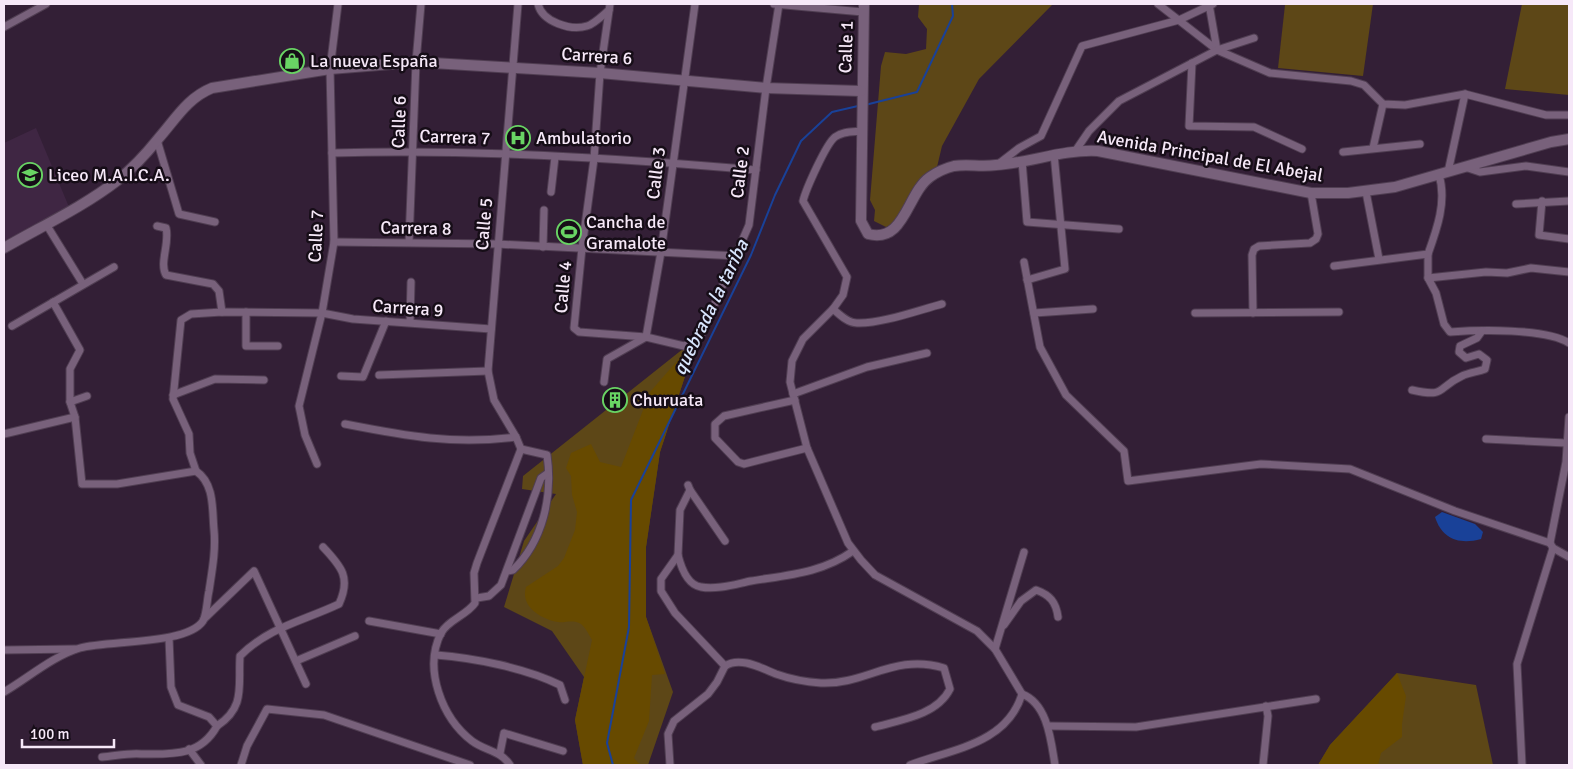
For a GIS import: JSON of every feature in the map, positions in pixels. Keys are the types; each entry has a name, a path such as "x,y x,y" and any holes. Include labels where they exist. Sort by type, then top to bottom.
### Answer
{"main road":[{"name":"Calle 1","path":"861,91 863,8"},
{"name":"Carrera 6","path":"4,248 90,200 118,180 157,140 183,108 199,94 212,88 330,69 416,62 600,72 766,88 861,91"},
{"name":"Avenida Principal de El Abejal","path":"861,91 861,220 868,234 877,237 896,228 903,219 918,188 929,178 955,166 997,166 1076,150 1098,151 1311,193 1366,192 1395,187 1569,139"}],"street":[{"path":"4,27 46,4"},
{"name":"Calle 7","path":"316,464 305,435 299,406 322,313 334,242 330,69 338,4"},
{"name":"Calle 6","path":"409,242 416,62 422,4"},
{"name":"Calle 5","path":"518,4 497,244 492,329 488,348 488,371 494,400 521,450"},
{"path":"538,4 539,9 551,20 568,27 588,26 610,7"},
{"name":"Calle 3","path":"646,336 661,252 695,4"},
{"path":"774,4 863,8"},
{"name":"Calle 2","path":"646,336 684,346 694,342 701,335 738,256 749,225 766,88 779,4"},
{"path":"1158,4 1217,50 1270,73 1350,80 1364,85 1383,104 1405,105 1465,94 1546,115 1569,114"},
{"path":"1170,4 1169,7 1179,20"},
{"path":"997,166 1019,148 1041,136 1082,46 1179,20 1210,4 1217,50"},
{"name":"Calle 4","path":"610,7 600,72 594,159 574,328 579,332 646,336"},
{"path":"1076,150 1089,131 1119,100 1217,50 1254,38"},
{"path":"1192,63 1189,126 1254,127 1302,149"},
{"path":"1465,94 1444,174 1438,224 1428,254 1428,278 1436,293 1444,324 1450,332 1482,331 1541,334 1556,336 1569,343"},
{"path":"1373,148 1383,104"},
{"path":"862,131 846,132 834,138 806,189 803,201 847,277 843,295 797,350 790,371 794,397 807,448 853,551 875,576 969,627 995,650 1022,694 1029,697 1049,726 1056,765"},
{"path":"157,140 179,214 215,222"},
{"path":"1343,152 1420,144"},
{"name":"Carrera 7","path":"332,153 412,151 505,154 673,163 756,170"},
{"path":"1027,280 1065,269 1054,154"},
{"path":"551,192 554,157"},
{"path":"1022,161 1027,222 1119,229"},
{"path":"1465,167 1480,172 1526,166 1569,172"},
{"path":"1366,192 1380,259"},
{"path":"1253,313 1252,255 1254,249 1259,246 1310,243 1316,239 1318,234 1311,193"},
{"path":"1516,204 1569,201"},
{"path":"1542,202 1539,235 1569,240"},
{"path":"542,246 544,210"},
{"path":"46,224 83,284"},
{"path":"157,226 166,228 168,237 163,269 166,276 213,284 219,291 222,312"},
{"name":"Carrera 8","path":"334,242 497,244 738,256"},
{"path":"1334,266 1428,254"},
{"path":"1024,262 1040,347 1066,395 1124,451 1128,481 1261,464 1350,469 1455,511 1552,546 1569,557"},
{"path":"12,326 114,266"},
{"path":"1428,278 1486,272 1507,272 1531,268 1569,272"},
{"path":"410,322 411,282"},
{"path":"53,302 80,350 70,369 70,402 75,417 82,484 118,484 196,472 203,476 211,492 215,534 213,567 204,620"},
{"path":"833,309 843,318 856,323 898,316 942,304"},
{"path":"1034,313 1093,309"},
{"name":"Carrera 9","path":"173,395 181,320 190,314 222,312 322,313 353,319 492,329"},
{"path":"246,312 246,346 278,346"},
{"path":"1195,312 1339,312"},
{"path":"342,376 363,377 386,321"},
{"path":"1412,390 1431,394 1440,392 1463,376 1485,369 1487,360 1479,354 1466,358 1458,352 1460,346 1477,338 1482,331"},
{"path":"604,382 607,359 646,336"},
{"path":"807,448 744,464 738,462 715,438 715,424 724,416 794,397 867,367 927,353"},
{"path":"379,375 488,371"},
{"path":"196,472 190,453 189,434 173,395 214,379 264,380"},
{"path":"70,402 87,396"},
{"path":"4,434 75,417"},
{"path":"1522,765 1518,664 1552,546 1568,462 1566,443 1569,422"},
{"path":"345,424 396,434 458,442 516,438"},
{"path":"1486,438 1566,443"},
{"path":"507,571 513,570 524,557 538,531 548,497 548,473 545,454 521,450 474,573 477,598 471,609 441,634 433,675 438,694 449,713 472,741 500,754 510,765"},
{"path":"477,598 489,596 496,592 507,571 541,478 548,473"},
{"path":"725,541 689,487 680,510 678,555 681,569 691,582 700,588 807,573 836,563 853,551"},
{"path":"102,757 175,754 189,749 212,735 217,726 237,706 240,691 240,656 262,636 339,604 346,590 343,572 323,547"},
{"path":"995,650 1024,552"},
{"path":"678,555 661,579 661,591 675,613 725,666"},
{"path":"4,650 78,649 105,643 169,638 193,631 254,571 306,684"},
{"path":"1000,632 1014,609 1028,594 1036,590 1045,593 1052,599 1057,606 1058,618"},
{"path":"369,621 441,634"},
{"path":"296,661 355,636"},
{"path":"169,638 172,687 178,704 209,717 217,726"},
{"path":"4,692 78,649"},
{"path":"436,655 507,668 548,679 560,685 565,700"},
{"path":"670,765 668,734 674,721 708,694 718,682 725,666 730,663 760,666 776,674 802,681 823,683 853,678 904,663 930,664 944,668 950,688 945,698 936,706 904,720 875,727"},
{"path":"910,765 955,752 1006,725 1017,710 1022,694"},
{"path":"1049,726 1136,727 1316,698"},
{"path":"1263,765 1268,716 1266,706"},
{"path":"241,765 247,746 267,709 324,714 470,765"},
{"path":"500,754 504,733 563,751"},
{"path":"189,749 201,765"}],"shaded area":[{"path":"919,4 1053,4 979,79 942,146 937,167 916,186 894,225 886,227 874,221 875,210 870,200 881,66 885,52 906,54 926,49 927,29 918,17"},
{"path":"1373,4 1363,76 1278,68 1285,5"},
{"path":"1522,4 1569,4 1569,95 1505,89"},
{"name":"Liceo M.A.I.C.A.","path":"36,128 69,207 4,243 4,143"},
{"path":"698,337 660,452 646,547 646,617 673,692 648,765 583,765 575,720 584,677 552,631 504,607 524,541 556,494 522,489 523,476"},
{"path":"698,337 660,452 646,547 646,617 665,674 652,675 649,721 634,758 640,765 583,765 575,720 592,640 581,624 572,621 558,622 538,615 526,600 526,587 558,566 564,558 575,530 577,512 572,495 571,476 566,468 571,453 591,444 600,462 621,467 650,392"},
{"path":"1397,673 1476,685 1493,765 1318,765 1330,745"},
{"path":"1397,673 1406,696 1402,737 1381,753 1378,765 1318,765 1330,745"}],"water":[{"path":"1442,512 1475,524 1483,532 1481,539 1466,541 1447,535 1438,525 1435,517"}],"waterway":[{"name":"quebrada la tariba","path":"865,105 917,92 953,16 952,4"},
{"name":"quebrada la tariba","path":"613,765 607,743 629,627 631,500 751,255 775,195 801,141 832,112 858,106"}],"place":[{"name":"La nueva España","path":"292,61"},
{"name":"Ambulatorio","path":"518,138"},
{"name":"Liceo M.A.I.C.A.","path":"30,175"},
{"name":"Cancha de Gramalote","path":"569,232"},
{"name":"Churuata","path":"615,400"}]}
